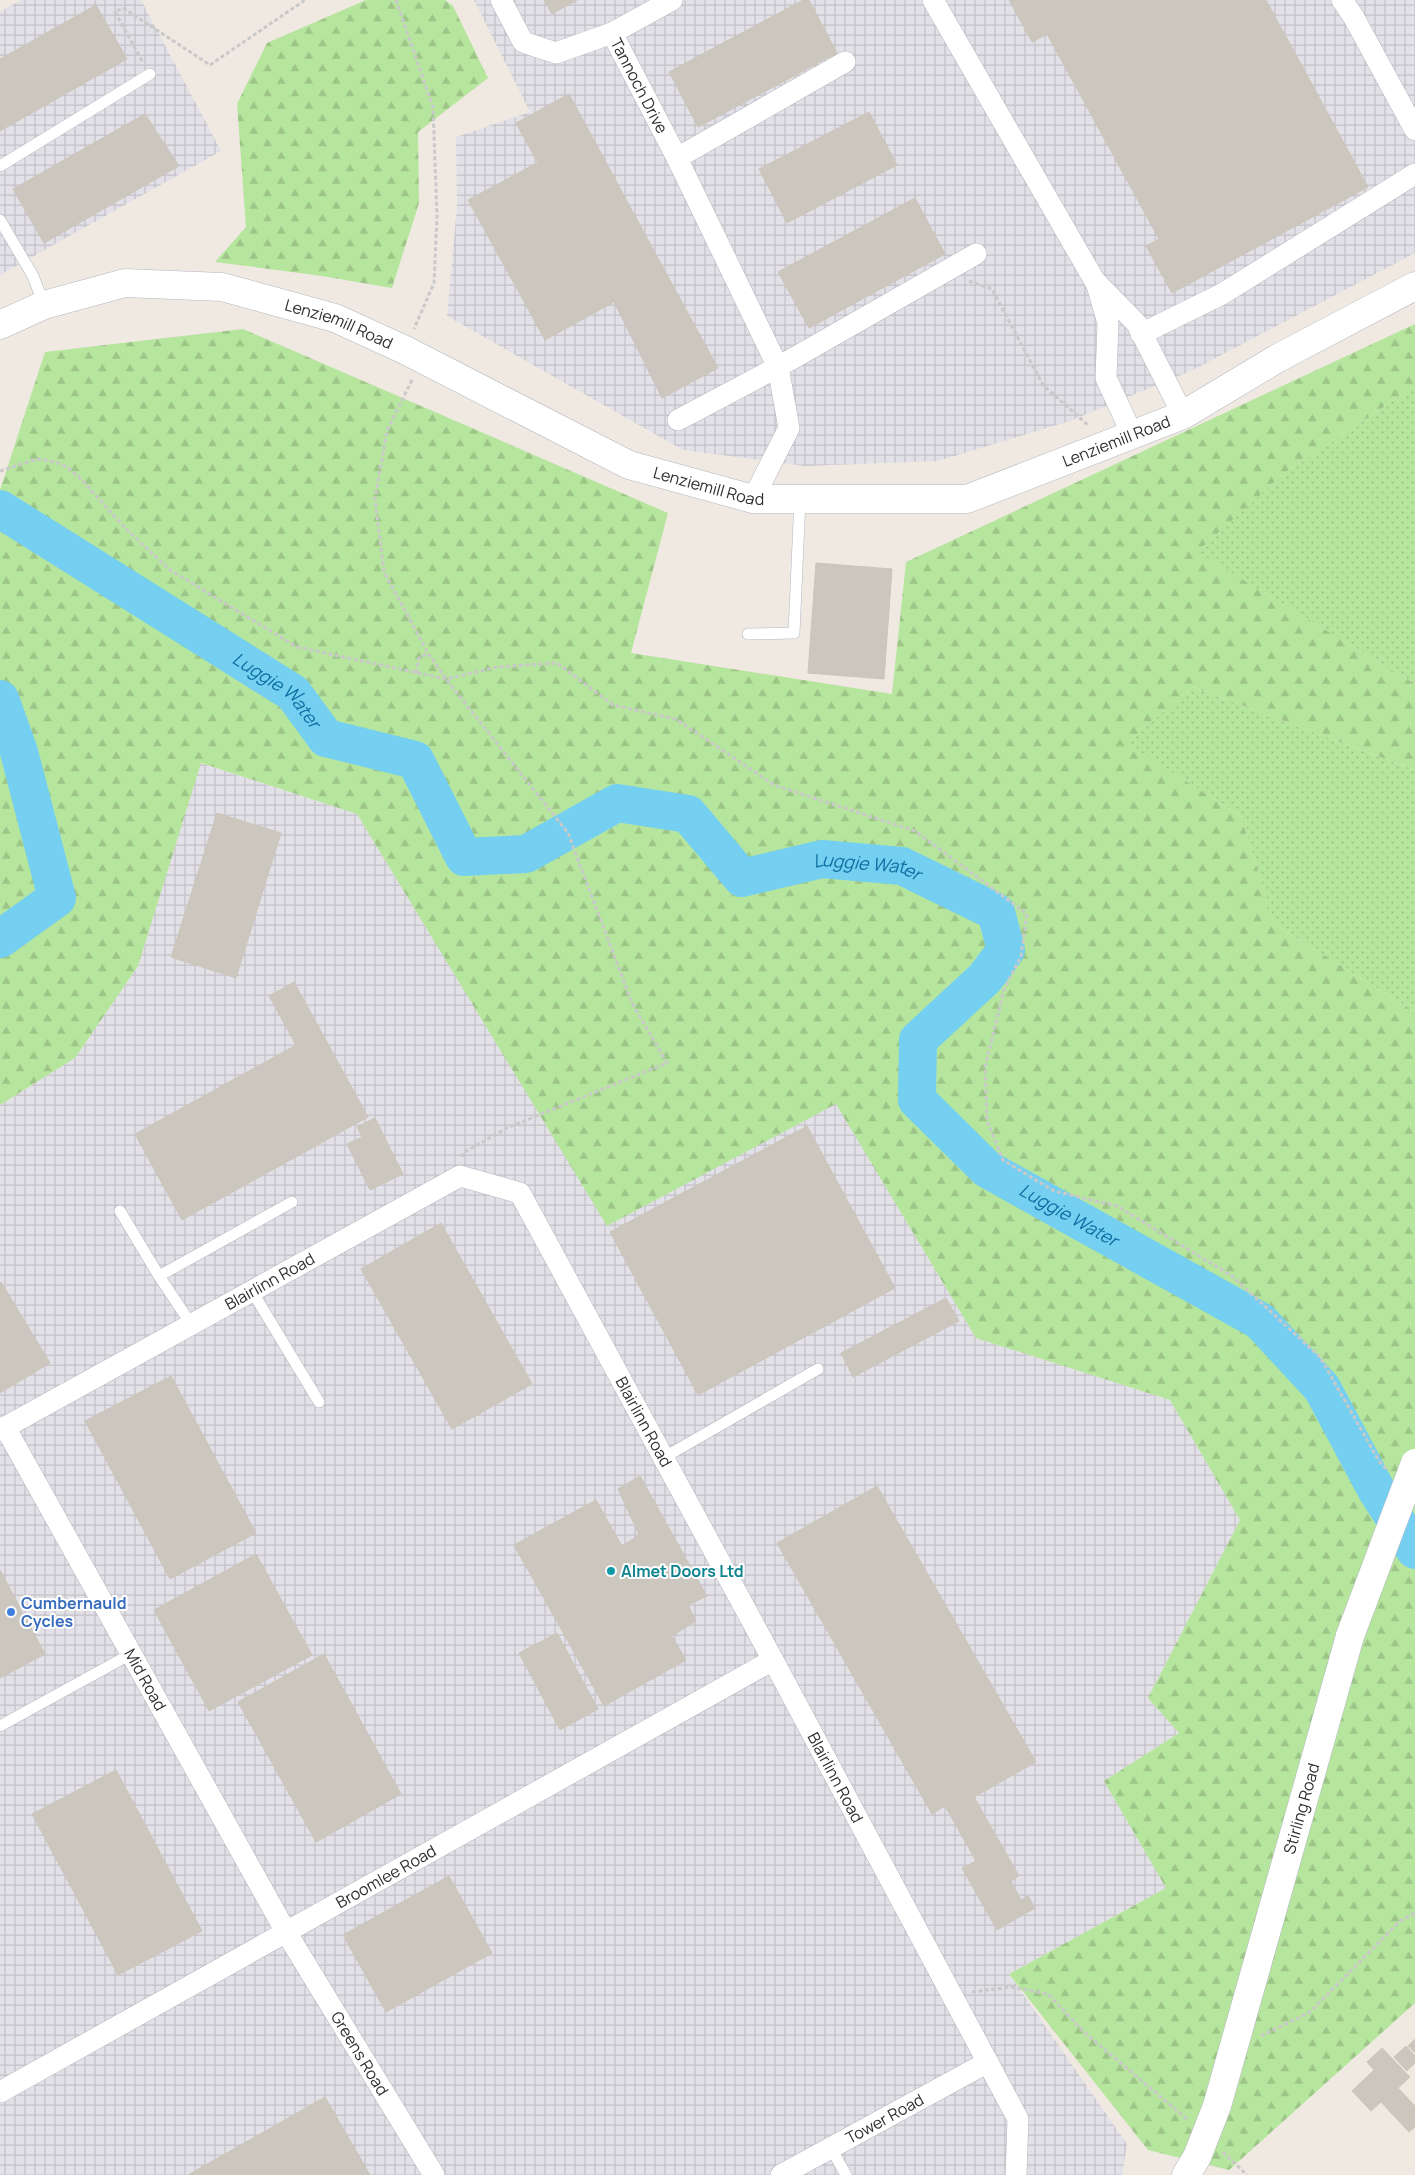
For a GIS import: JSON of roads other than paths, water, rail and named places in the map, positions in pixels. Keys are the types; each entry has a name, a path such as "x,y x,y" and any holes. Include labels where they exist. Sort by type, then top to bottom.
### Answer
{"main road":[{"name":"Lenziemill Road","path":"0,325 44,305 126,283 222,287 335,318 414,355 629,465 753,499 967,499 1182,415 1278,358 1415,286"},
{"name":"Stirling Road","path":"1196,2160 1217,2106 1350,1636 1415,1462"}],"street":[{"name":"Tannoch Drive","path":"501,0 523,42 556,53 612,33 677,158 778,367 788,428 753,499"},
{"path":"612,33 672,0"},
{"path":"932,0 1097,285 1108,323 1106,378 1121,439"},
{"path":"1342,0 1353,16 1415,130"},
{"path":"677,158 845,62"},
{"path":"1141,334 1222,294 1415,174"},
{"path":"678,420 778,367 976,254"},
{"path":"1097,285 1096,282 1137,324 1182,415"},
{"name":"Blairlinn Road","path":"2,1428 460,1176 520,1193 773,1660 1018,2119 1016,2175"},
{"name":"Mid Road","path":"2,1428 286,1932"},
{"name":"Broomlee Road","path":"0,2092 773,1660"},
{"name":"Greens Road","path":"286,1932 434,2175"},
{"name":"Tower Road","path":"782,2175 988,2062"}],"lane":[{"path":"0,166 150,74"},
{"path":"0,220 33,276 44,305"},
{"path":"748,634 794,632 800,499"},
{"path":"158,1276 292,1202"},
{"path":"120,1211 158,1276 191,1324"},
{"path":"252,1290 319,1402"},
{"path":"664,1458 818,1369"},
{"path":"0,1726 131,1654"},
{"path":"831,2148 846,2175"}],"waterway":[{"name":"Luggie Water","path":"0,509 293,693 326,738 415,760 464,857 526,854 617,803 688,814 742,878 822,859 902,866 996,912 1006,950 985,978 918,1040 917,1100 987,1169 1260,1321 1322,1388 1377,1491 1415,1550"},
{"name":"Luggie Water","path":"0,699 19,752 57,898 0,939"}],"place":[{"name":"Almet Doors Ltd","path":"611,1571"},
{"name":"Cumbernauld Cycles","path":"11,1612"}]}
